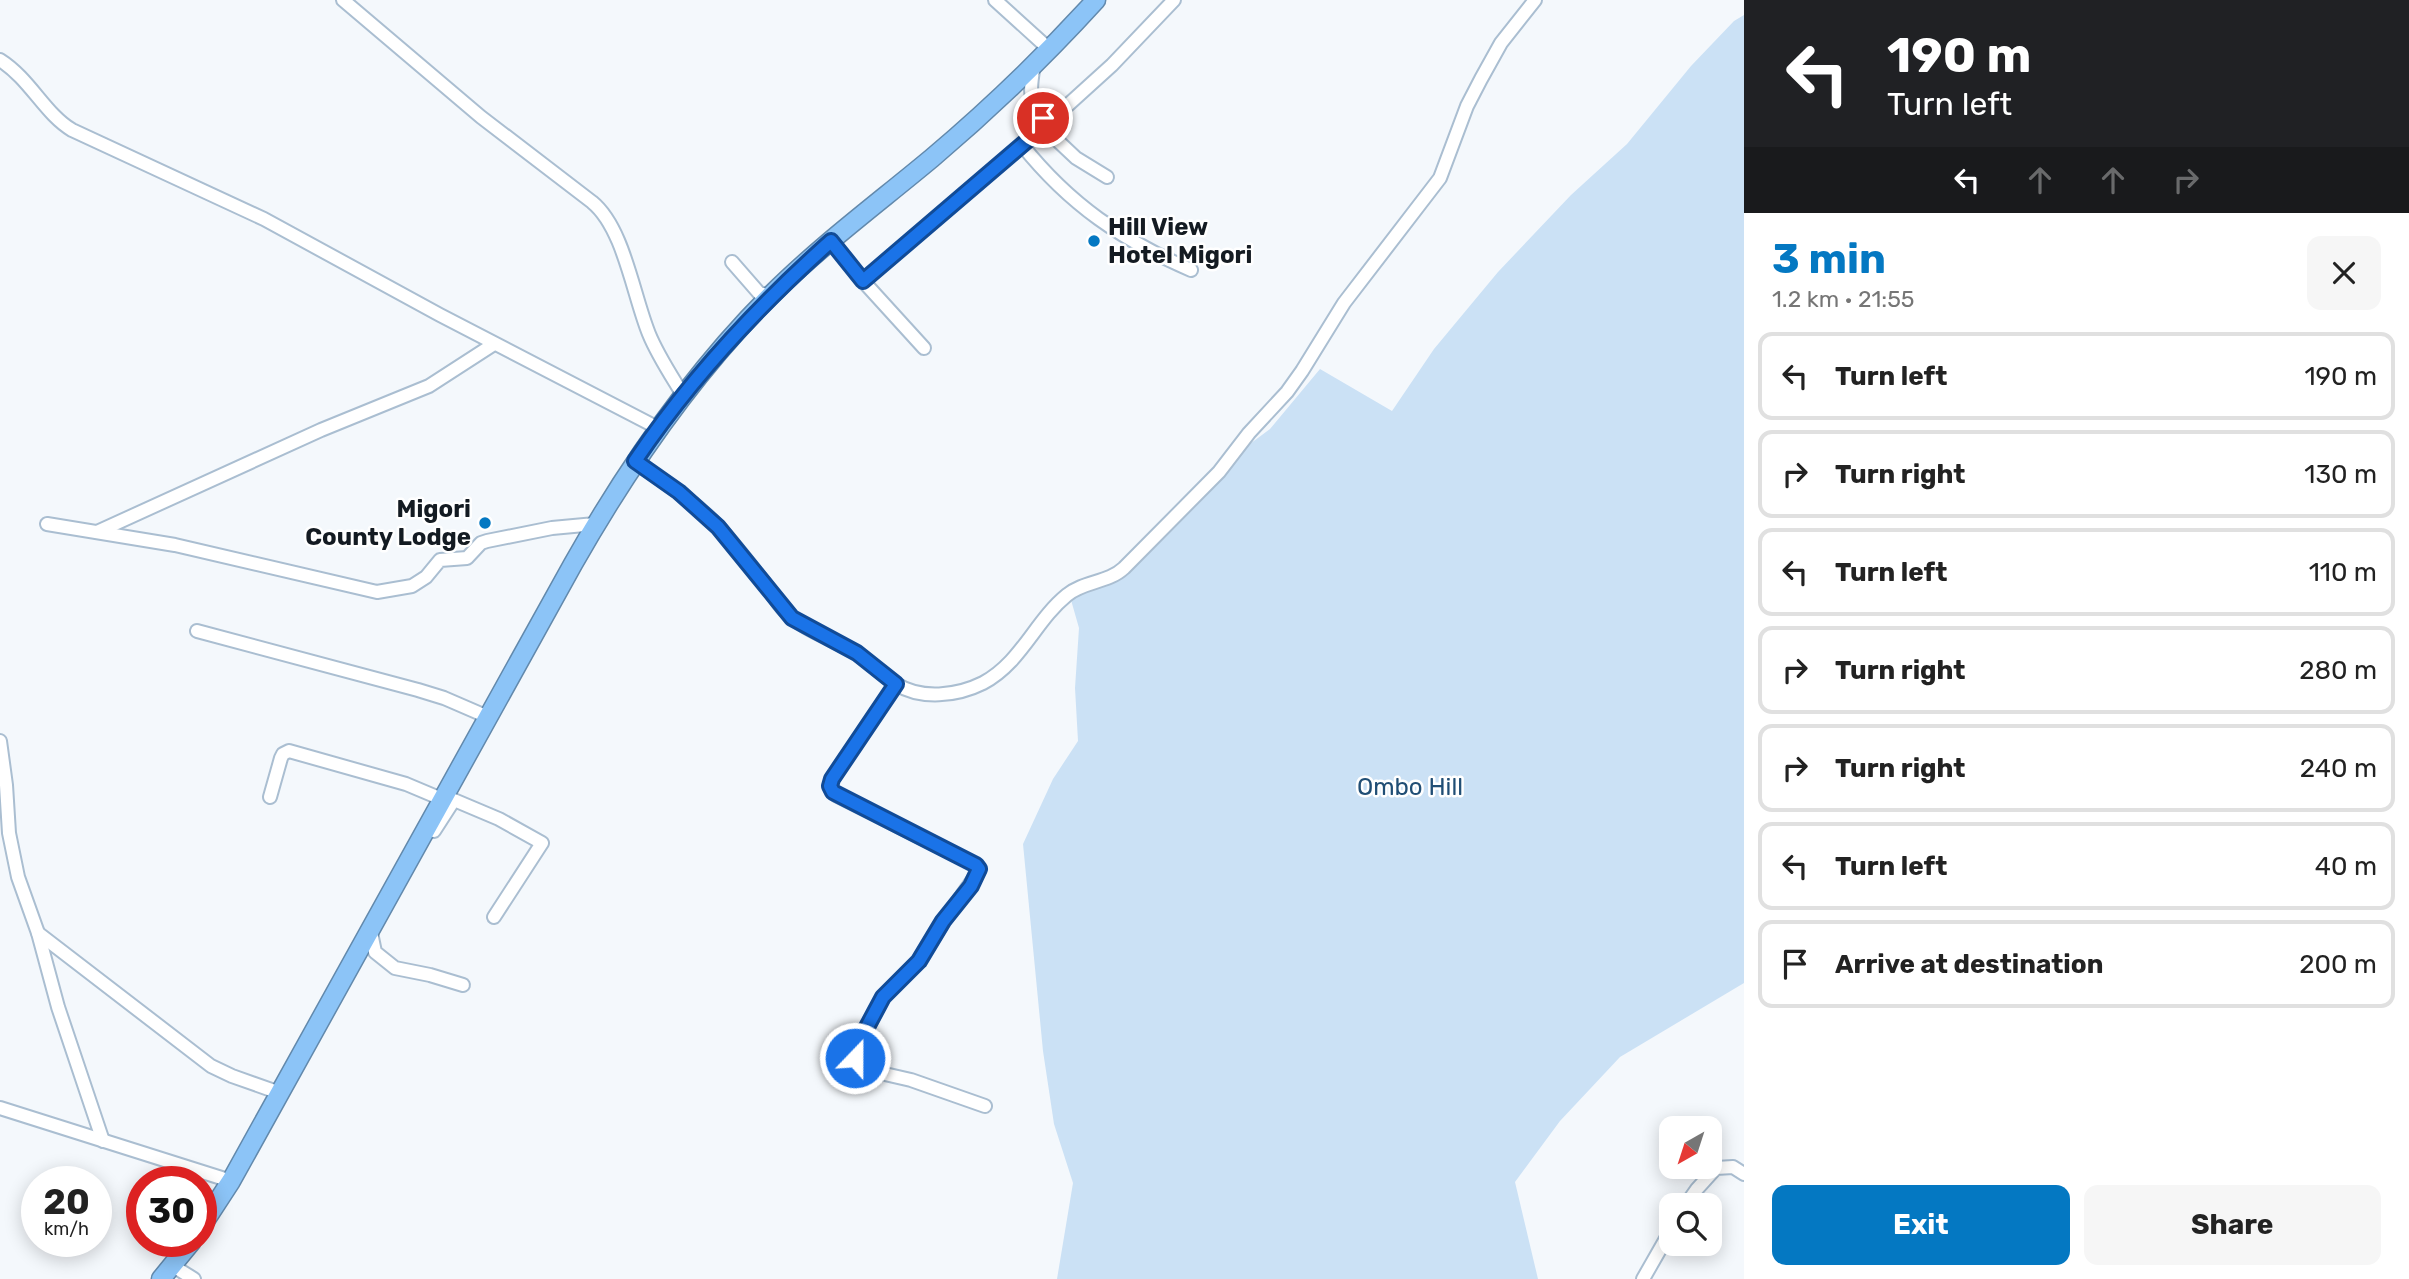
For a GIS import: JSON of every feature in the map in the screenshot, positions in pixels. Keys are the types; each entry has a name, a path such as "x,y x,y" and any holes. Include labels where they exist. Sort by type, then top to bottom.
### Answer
{"highway":[{"path":"217,1203 232,1181 595,524 658,428 683,395 770,296 831,241 933,157 1034,65 1097,0"},
{"path":"179,1275 186,1257"}],"street":[{"path":"343,0 481,117 604,213 615,233 652,341 683,395"},
{"path":"995,0 1049,49"},
{"path":"863,281 1046,125 1112,65 1174,0"},
{"path":"635,461 679,492 718,527 792,618 857,653 896,684 919,692 950,694 995,676 1007,666 1059,601 1076,588 1119,573 1196,497 1287,392 1344,303 1440,178 1480,79 1501,43 1535,0"},
{"path":"0,60 22,77 63,124 72,130 264,219 494,344 658,428"},
{"path":"1034,65 1031,97 1046,125 1076,158 1107,177"},
{"path":"1022,145 1055,184 1094,217 1134,243 1191,270"},
{"path":"831,241 924,348"},
{"path":"732,261 759,293 770,296"},
{"path":"96,532 321,430 429,386 494,344"},
{"path":"47,524 175,545 377,592 412,586 426,577 440,560 467,558 481,543 487,541 552,528 595,524"},
{"path":"197,631 418,690 488,717"},
{"path":"896,684 832,779 831,789 836,795 976,865 979,871 943,921 919,961 883,997 859,1042 855,1058 863,1069 911,1080 985,1106"},
{"path":"0,741 12,853 21,890 38,933 58,1007 103,1141"},
{"path":"270,797 281,758 289,751 406,784 444,800"},
{"path":"463,985 395,968 375,952 370,929 454,800 499,819 542,843 494,917"},
{"path":"38,933 211,1066 280,1093"},
{"path":"0,1108 232,1181"},
{"path":"1694,1193 1716,1168 1732,1167 1744,1174"},
{"path":"1643,1279 1659,1251"}],"green space":[{"name":"Ombo Hill","path":"1744,15 1744,983 1620,1057 1560,1121 1515,1182 1538,1279 1057,1279 1073,1183 1054,1124 1043,1051 1023,844 1053,779 1078,741 1075,688 1079,628 1069,593 1106,579 1231,458 1270,429 1320,369 1392,411 1434,349 1498,272 1571,195 1627,144 1691,66 1734,21"}],"place":[{"name":"Hill View Hotel Migori","path":"1094,241"},
{"name":"Migori County Lodge","path":"485,523"}],"route":[{"path":"855,1058 859,1042 883,997 919,961 943,921 971,886 979,869 976,865 833,792 830,786 832,779 896,684 857,653 792,618 718,527 679,492 635,461 683,395 750,317 831,241 863,281 1048,123 1043,118"}]}
